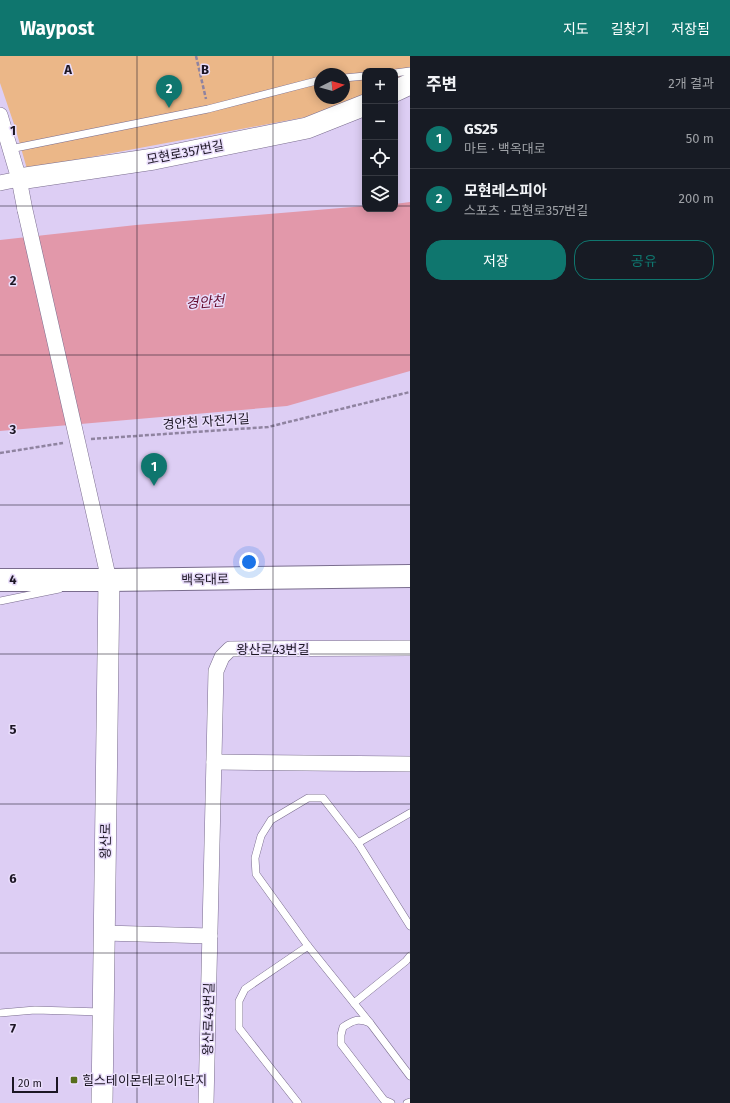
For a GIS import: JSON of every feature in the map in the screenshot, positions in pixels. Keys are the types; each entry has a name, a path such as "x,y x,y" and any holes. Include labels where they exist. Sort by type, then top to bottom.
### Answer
{"main road":[{"name":"백옥대로","path":"0,580 410,576"}],"street":[{"path":"398,90 410,84"},
{"name":"모현로357번길","path":"10,181 154,159 307,128 362,106"},
{"path":"0,114 10,149 10,181 25,210 109,580"},
{"name":"왕산로","path":"102,1103 109,580"},
{"name":"왕산로43번길","path":"206,1103 216,671 222,657 230,649 410,648"},
{"path":"214,762 410,764"},
{"path":"104,932 210,936"}],"lane":[{"path":"398,73 410,71"},
{"path":"350,77 362,76"},
{"path":"10,149 208,109 314,82"},
{"path":"0,601 109,580"},
{"path":"410,926 358,843 323,798 308,798 271,820 261,836 255,858 256,874 308,946 370,1023 410,1076"},
{"path":"358,843 410,813"},
{"path":"298,1103 240,1028 239,1001 245,989 308,946"},
{"path":"354,1003 406,961 410,956"},
{"path":"0,1013 34,1010 103,1012"},
{"path":"370,1023 362,1020 353,1021 343,1027 341,1044 384,1100 391,1103"}],"path":[{"path":"196,56 208,109"},
{"name":"경안천 자전거길","path":"88,440 268,427 410,392"},
{"path":"0,453 66,443"}],"shaded area":[{"path":"0,56 410,56 410,73 398,80 398,68 362,68 362,95 350,100 350,68 314,68 314,104 339,104 306,117 27,169 0,83"}],"water":[{"name":"경안천","path":"410,202 410,371 287,406 0,431 0,240 136,225 362,206 362,212 398,212 398,204"}],"place":[{"name":"모현레스피아","path":"169,108"},
{"name":"GS25","path":"154,486"},
{"name":"힐스테이몬테로이1단지","path":"74,1080"}]}
